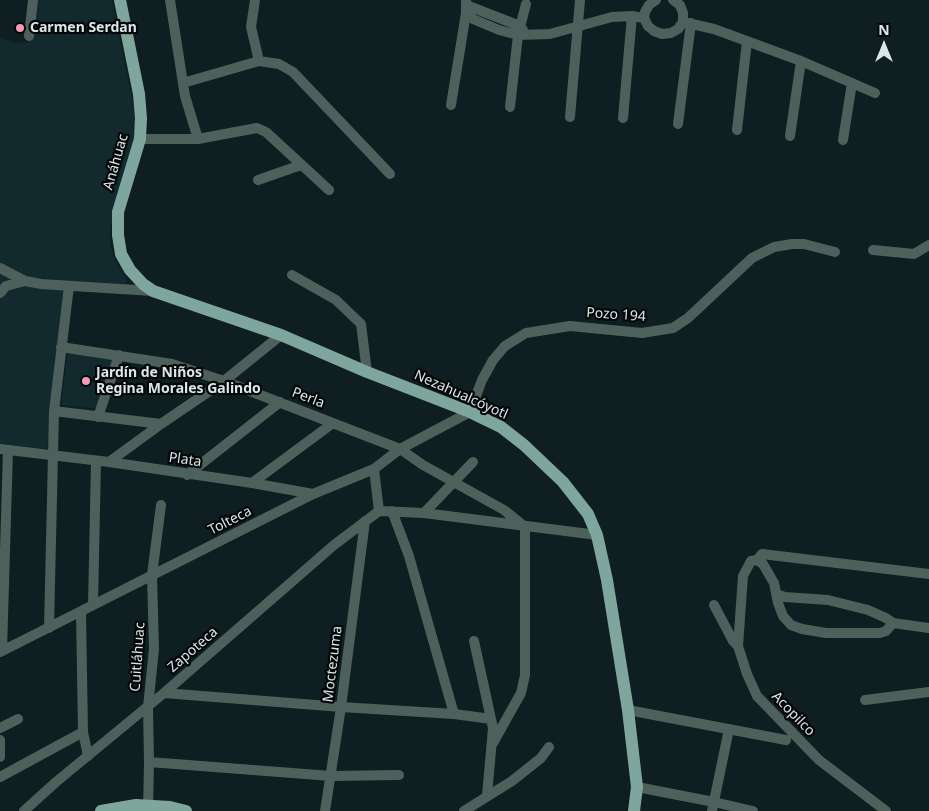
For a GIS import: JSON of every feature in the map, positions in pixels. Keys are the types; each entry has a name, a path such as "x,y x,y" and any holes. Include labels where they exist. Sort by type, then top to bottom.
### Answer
{"main road":[{"name":"Anáhuac","path":"120,0 139,94 141,118 140,139 118,212 120,254 130,270 143,284 153,291"},
{"name":"Nezahualcóyotl","path":"153,291 281,335 367,372 470,412 501,427 524,445 563,482 588,514 597,535 607,580 628,710 637,787 634,811"},
{"path":"101,811 128,806 147,808 170,807 186,811"}],"street":[{"path":"29,36 33,0"},
{"path":"170,0 188,111 198,139"},
{"path":"255,0 251,27 259,61"},
{"path":"570,117 580,0"},
{"path":"656,0 649,5 644,18 648,26 654,31 662,34 671,33 687,22"},
{"path":"673,0 680,5 687,22 678,124"},
{"path":"510,108 526,4"},
{"path":"451,105 466,6 522,32 550,34 578,28 612,17 632,16 644,18"},
{"path":"623,118 632,16"},
{"path":"687,22 714,29 801,61 875,93"},
{"path":"737,130 747,41"},
{"path":"183,82 259,61 279,64 293,72 390,174"},
{"path":"790,136 801,61"},
{"path":"843,140 852,82"},
{"path":"140,139 198,139 257,128 266,132 329,190"},
{"path":"258,180 302,165"},
{"name":"Pozo 194","path":"470,412 482,380 493,360 506,346 526,333 570,326 642,333 673,328 688,318 752,258 774,247 804,244 835,252"},
{"path":"874,250 914,254 929,245"},
{"path":"0,268 25,281 69,286 153,291"},
{"path":"292,275 336,300 361,324 367,372"},
{"path":"0,293 6,286 25,281"},
{"path":"49,628 54,411 69,286"},
{"path":"108,462 224,380 281,335"},
{"name":"Perla","path":"62,347 172,364 224,380 400,449 423,465 504,510 525,527"},
{"path":"98,417 119,356"},
{"path":"187,475 280,402"},
{"path":"54,411 161,424"},
{"name":"Tolteca","path":"1,651 313,494 374,469 400,449 470,412"},
{"path":"252,483 333,423"},
{"path":"1,651 4,449"},
{"name":"Plata","path":"4,449 108,462 313,494"},
{"path":"93,605 96,462"},
{"path":"424,513 473,462"},
{"path":"374,469 380,511 424,513 597,535"},
{"name":"Cuitláhuac","path":"147,808 149,762 148,707 154,649 152,575 161,505"},
{"name":"Zapoteca","path":"24,811 164,694 334,545 380,511"},
{"path":"392,511 409,556 454,714"},
{"name":"Moctezuma","path":"325,811 341,707 365,521"},
{"path":"493,743 520,693 524,675 525,527"},
{"path":"893,623 886,631 880,633 826,633 791,625 783,616 769,572 757,560 762,554 929,574"},
{"name":"Acopilco","path":"757,560 751,561 743,576 738,646 747,674 757,696 819,760 886,811"},
{"path":"776,594 785,597 828,600 868,610 893,623 929,628"},
{"path":"714,605 733,641 738,646"},
{"path":"81,612 83,732 88,756"},
{"path":"474,641 493,728 487,796"},
{"path":"865,700 929,692"},
{"path":"164,694 454,714 491,719 515,702"},
{"path":"628,710 786,740"},
{"path":"0,728 18,719"},
{"path":"713,806 729,729"},
{"path":"0,777 83,732"},
{"path":"0,742 0,757"},
{"path":"464,811 512,781 541,758 549,747"},
{"path":"149,762 331,776 399,775"},
{"path":"637,787 713,806 753,811"}],"shaded area":[{"path":"37,0 112,0 135,113 135,139 111,224 110,237 115,260 127,279 126,284 72,281 47,449 0,444 0,37 14,43 31,42 36,19"},
{"name":"Jardín de Niños Regina Morales Galindo","path":"68,350 115,358 99,409 61,405"}],"place":[{"name":"Carmen Serdan","path":"20,28"},
{"name":"Jardín de Niños Regina Morales Galindo","path":"86,381"}]}
